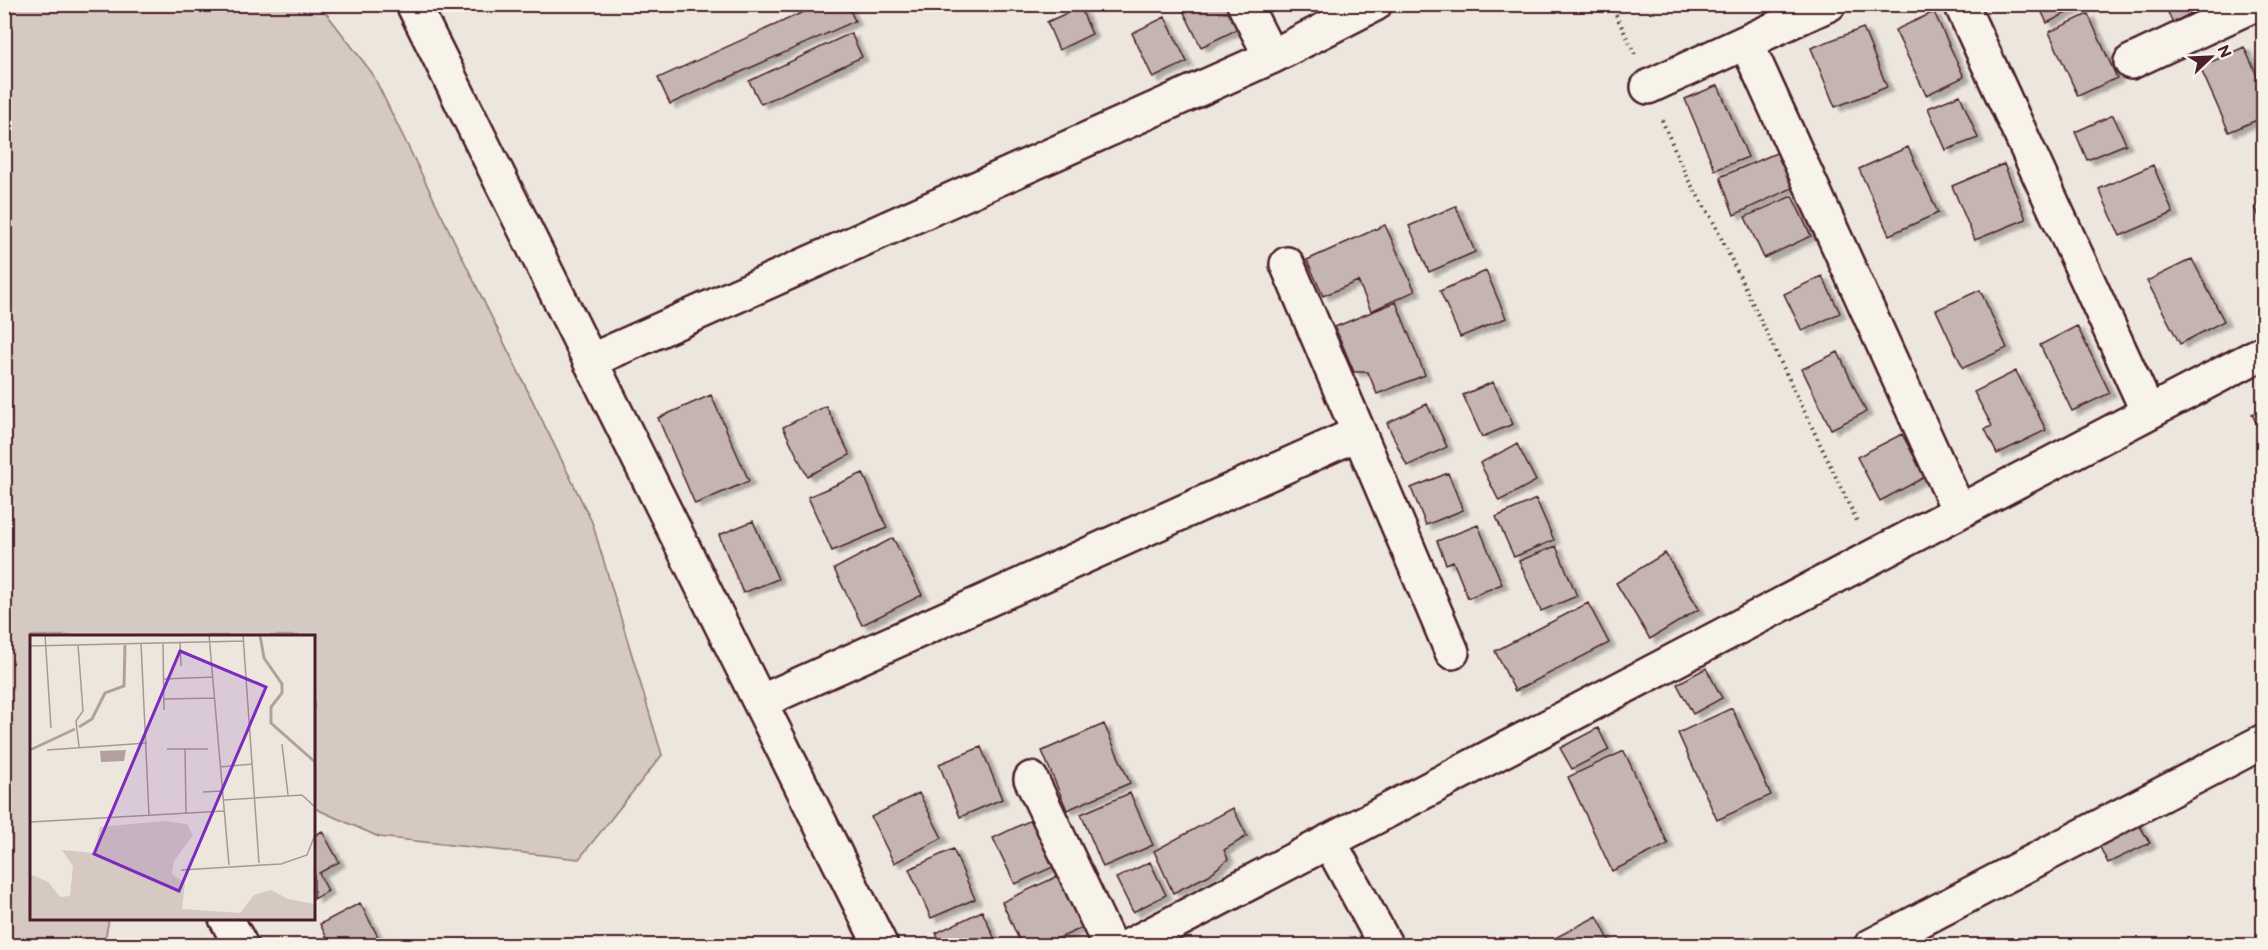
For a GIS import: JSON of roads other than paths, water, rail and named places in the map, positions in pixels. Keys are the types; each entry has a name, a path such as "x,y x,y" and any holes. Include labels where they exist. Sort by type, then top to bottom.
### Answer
{"street":[{"path":"413,4 881,945"},
{"path":"1244,4 1271,57"},
{"path":"590,361 1271,57 1375,4"},
{"path":"1648,87 1829,4"},
{"path":"1961,4 2148,412"},
{"path":"2131,62 2255,4"},
{"path":"1746,42 1959,511"},
{"path":"1287,264 1452,652"},
{"path":"1129,945 2264,352"},
{"path":"760,702 1359,433"},
{"path":"1871,945 2264,741"},
{"path":"1031,779 1110,945"},
{"path":"1329,841 1386,945"},
{"path":"227,920 241,945"}]}
